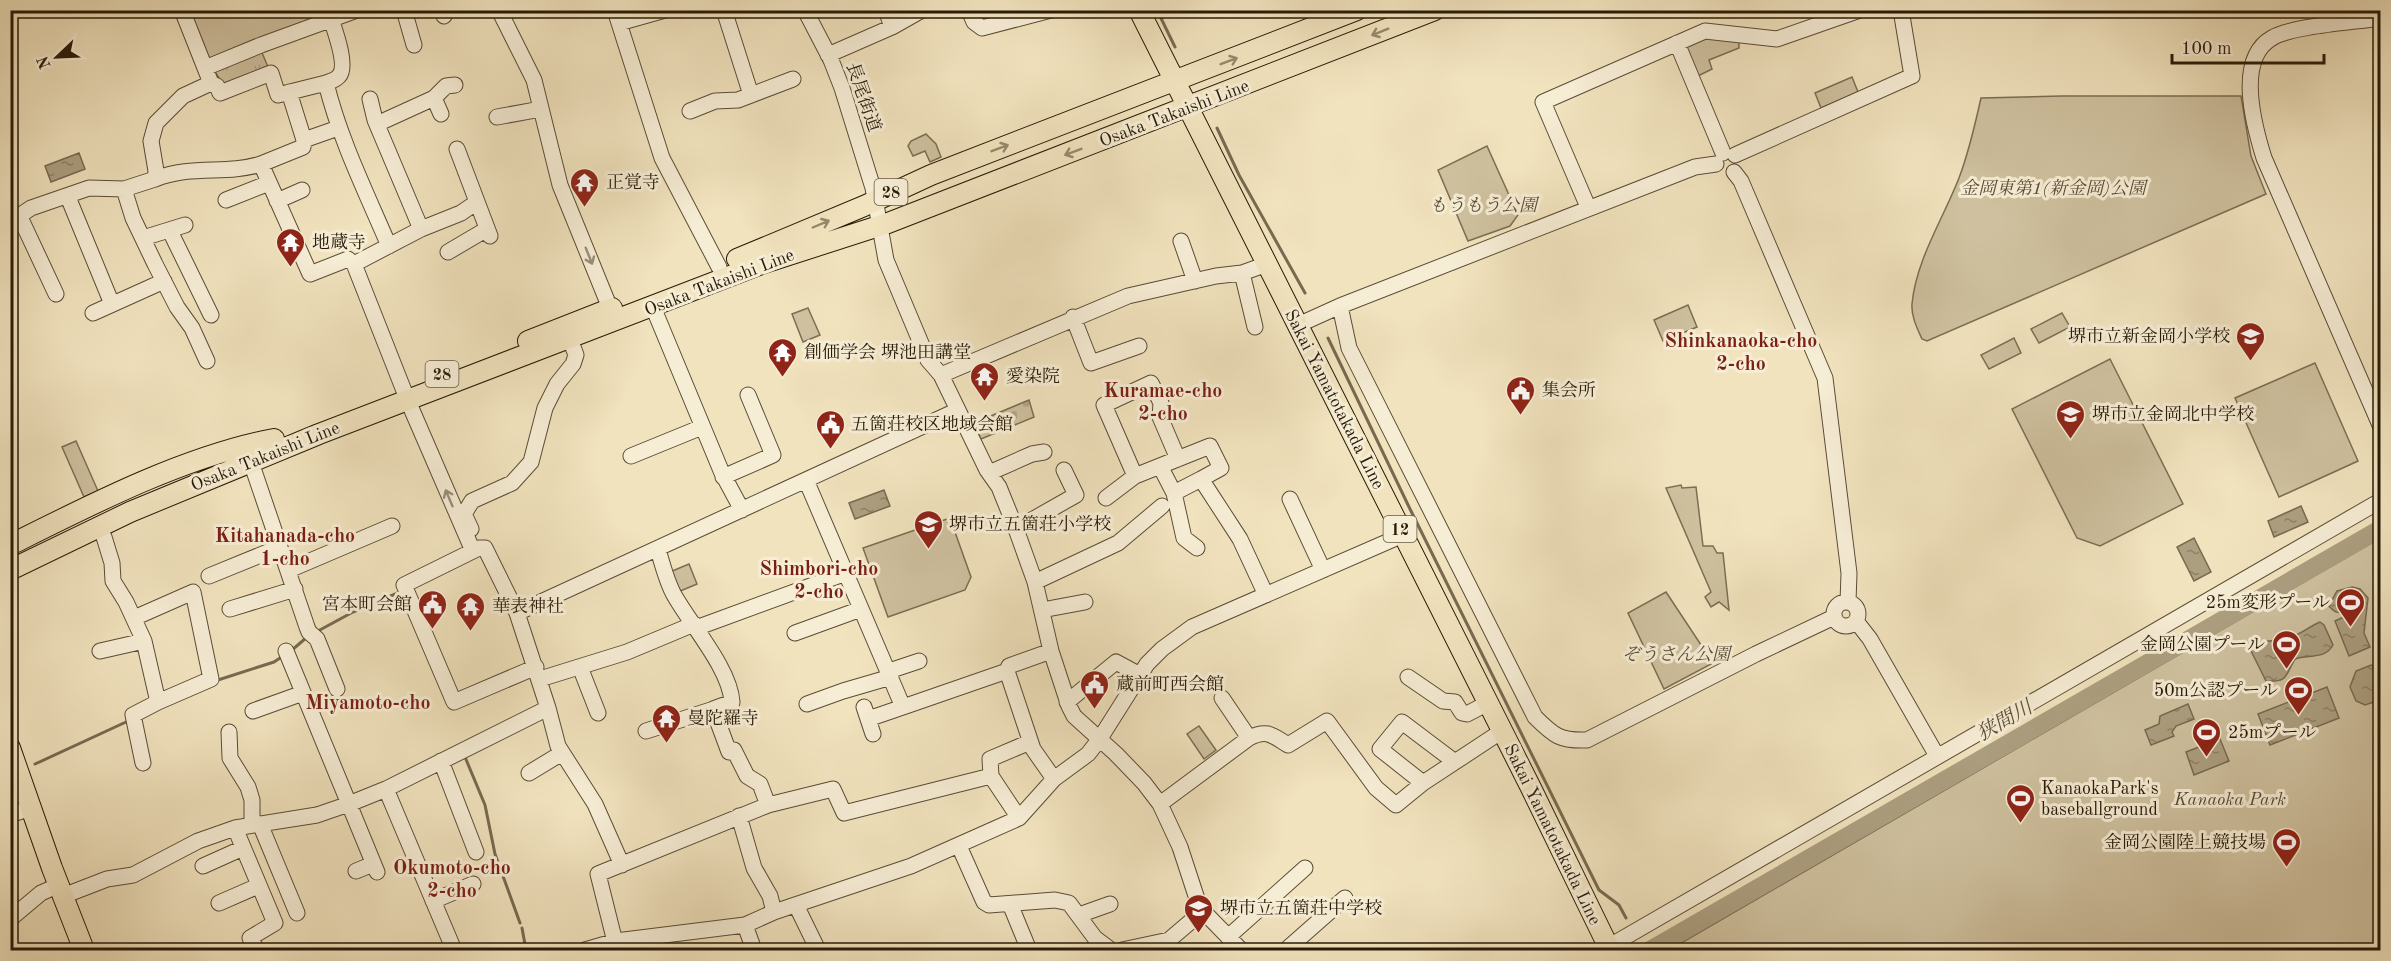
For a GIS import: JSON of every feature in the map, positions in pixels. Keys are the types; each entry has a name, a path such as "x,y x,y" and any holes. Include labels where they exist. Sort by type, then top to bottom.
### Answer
{"main road":[{"name":"Sakai Yamatotakada Line","path":"1139,10 1503,731 1609,949"},
{"name":"Osaka Takaishi Line","path":"10,570 128,507 320,434 406,395 613,315 930,175 1357,10"},
{"name":"Osaka Takaishi Line","path":"10,557 128,507 274,439 570,339 613,315 653,307 764,263 880,226 1434,10"},
{"path":"10,581 254,471 320,434"},
{"path":"10,545 84,509 212,454 274,439"},
{"path":"10,748 84,951"}],"street":[{"path":"182,10 211,83 217,86 220,93 271,73 278,95 338,78 342,73 343,63 332,19"},
{"path":"205,68 357,10"},
{"path":"404,10 414,45"},
{"path":"665,10 617,17 662,158 719,267"},
{"path":"724,10 751,95"},
{"name":"長尾街道","path":"805,10 842,88 875,200 886,260 928,360 941,375 989,473 999,487 1016,529 1035,582 1051,651 1067,702 1074,716 1144,783 1160,804 1180,847 1203,911"},
{"path":"886,10 892,27"},
{"path":"828,55 892,27 922,10"},
{"path":"969,10 974,22 982,28 1051,10"},
{"path":"1588,207 1543,102 1705,31 1777,39 1860,10"},
{"path":"1298,325 1588,207 1725,157 1912,76 1901,10"},
{"path":"500,11 534,80 560,185 613,315"},
{"path":"2380,18 2315,27 2272,38 2254,57 2251,89 2258,139 2264,158 2380,425"},
{"path":"1677,43 1725,157"},
{"path":"690,111 715,101 738,100 793,79"},
{"path":"155,178 151,141 156,123 183,96 211,83"},
{"path":"326,83 338,128 389,246"},
{"path":"377,124 434,98 446,86 455,84"},
{"path":"56,294 15,218 43,203 90,188 124,189 170,173 191,169 221,170 261,164 303,147 304,141 289,92"},
{"path":"434,98 441,114"},
{"path":"370,99 377,124 421,229"},
{"path":"496,117 541,110"},
{"path":"304,141 338,128"},
{"path":"448,252 488,232 457,148"},
{"path":"1725,157 1718,169 1724,173 1734,172 1746,192 1825,378 1849,573 1848,602"},
{"path":"261,164 310,273 348,259 354,264 406,395 476,550"},
{"path":"226,200 269,183"},
{"path":"124,189 133,219 177,307 192,327 207,361"},
{"path":"277,201 302,190"},
{"path":"68,196 112,304"},
{"path":"354,264 421,229 461,213 477,202"},
{"path":"143,238 185,225"},
{"path":"170,231 211,315"},
{"path":"1181,241 1195,281"},
{"path":"941,375 1073,317 1128,296 1242,273 1267,264"},
{"path":"1242,273 1256,327"},
{"path":"93,313 164,281"},
{"path":"1340,306 1349,348 1535,717 1560,739 1587,740 1834,617 1837,606 1848,602"},
{"path":"653,307 723,477 742,510"},
{"path":"1073,317 1091,363 1139,346"},
{"path":"476,550 464,514 472,501 512,483 531,462 545,408 557,384 573,364 576,355 570,339"},
{"path":"1135,476 1104,405 1151,383 1161,403 1160,417 1178,459"},
{"path":"723,477 773,455 748,395"},
{"path":"517,613 958,410"},
{"path":"631,456 702,427"},
{"path":"1106,498 1135,476 1210,446 1221,468 1174,493"},
{"path":"989,473 1032,454 1044,452"},
{"path":"1160,466 1174,493 1184,538 1197,548"},
{"path":"1016,529 1076,495 1064,470"},
{"path":"254,471 309,632 317,639 337,689"},
{"path":"1202,479 1240,539 1266,595"},
{"path":"806,480 903,707"},
{"path":"1290,499 1323,570"},
{"path":"1609,949 1937,756 2380,501"},
{"path":"1035,582 1118,543 1162,506"},
{"path":"289,570 392,526"},
{"path":"585,951 745,925 774,912 911,866 1018,818 1054,779 1088,754 1147,664 1162,648 1180,635 1403,535"},
{"path":"104,537 112,563 113,581 144,641 158,702"},
{"path":"209,576 280,547"},
{"path":"622,865 595,804 562,753 538,673 517,613 485,548 476,550 404,585 454,702 538,673 580,667 627,652 846,573"},
{"path":"646,731 732,702 717,660 674,594 658,549"},
{"path":"231,609 295,589"},
{"path":"134,618 193,592 211,679 133,715 143,763"},
{"path":"1042,610 1085,602"},
{"path":"1848,602 1857,609 1856,621 1870,639 1937,756"},
{"path":"795,633 861,609"},
{"path":"1834,617 1846,626 1856,621"},
{"path":"100,651 144,641"},
{"path":"286,651 375,868 356,871"},
{"path":"1051,651 1009,666 1007,671 1030,742 1040,761 1054,779"},
{"path":"807,704 919,661"},
{"path":"1067,702 1116,662 1140,675"},
{"path":"580,667 597,713"},
{"path":"868,720 1007,671"},
{"path":"1408,677 1443,701 1455,702 1462,713 1467,714 1488,703"},
{"path":"253,711 303,693"},
{"path":"1222,698 1249,738"},
{"path":"10,920 41,893 61,891 133,875 198,841 234,828 317,814 349,804 386,789 548,708"},
{"path":"717,708 713,709 729,752 734,750 747,776 760,784 768,805"},
{"path":"1160,804 1249,738 1261,732 1270,734 1288,745 1327,721 1376,788 1396,805 1423,783 1503,731"},
{"path":"1423,783 1380,749 1402,722 1455,762"},
{"path":"229,732 230,758 248,787 256,824 297,913"},
{"path":"1018,818 991,776 990,759 1030,742"},
{"path":"529,773 562,753"},
{"path":"441,761 476,852"},
{"path":"616,946 598,874 768,805 833,789 843,813 991,776"},
{"path":"386,789 454,951"},
{"path":"10,816 31,808"},
{"path":"739,816 754,868 770,896 774,912"},
{"path":"234,828 275,922 250,938 257,951"},
{"path":"959,846 984,902 989,905 1055,900 1069,903 1095,938 1111,951"},
{"path":"203,867 243,848"},
{"path":"1228,937 1305,868"},
{"path":"433,901 473,884"},
{"path":"219,903 258,886"},
{"path":"1286,951 1345,898"},
{"path":"1010,904 1029,951"},
{"path":"1079,915 1110,904"},
{"path":"796,905 818,951"},
{"path":"1122,951 1169,940 1203,911 1241,951"},
{"path":"745,925 754,951"}],"green space":[{"path":"189,11 344,11 207,63"},
{"path":"1706,38 1739,42 1739,48 1709,60 1712,69 1698,76 1686,51 1687,46"},
{"path":"260,48 268,67 223,84 213,69"},
{"path":"1852,77 1858,92 1821,108 1815,93"},
{"name":"金岡東第1(新金岡)公園","path":"2241,96 2251,156 2266,194 1927,341 1922,339 1912,313 1915,288 1924,256 1963,168 1981,98"},
{"path":"926,134 936,144 941,157 930,162 925,151 913,156 908,146 911,141"},
{"name":"もうもう公園","path":"1487,146 1518,215 1510,226 1468,241 1438,170"},
{"path":"1688,305 1697,327 1663,341 1654,320"},
{"path":"808,308 820,335 803,342 792,314"},
{"path":"2062,313 2070,327 2039,343 2031,329"},
{"path":"2014,338 2021,353 1989,369 1981,355"},
{"path":"2110,359 2183,504 2100,546 2077,538 2012,409"},
{"path":"2315,363 2358,461 2279,497 2235,398"},
{"path":"1029,400 1034,417 981,439 974,423"},
{"path":"76,441 98,491 84,497 62,447"},
{"path":"1681,485 1682,488 1696,487 1703,546 1713,546 1717,553 1723,553 1729,610 1719,602 1711,607 1705,597 1711,592 1666,488"},
{"path":"950,518 971,577 965,590 888,617 863,548"},
{"name":"Kanaoka Park","path":"2380,538 2380,950 1669,950"},
{"path":"689,564 697,584 678,592 670,572"},
{"name":"ぞうさん公園","path":"1666,592 1713,663 1664,689 1628,613"},
{"path":"1199,726 1216,750 1204,759 1187,734"}],"water":[{"path":"79,153 85,169 51,182 45,166"},
{"path":"884,490 890,506 855,519 849,503"},
{"path":"2301,506 2308,522 2274,537 2268,521"},
{"path":"2194,538 2211,572 2194,581 2177,547"},
{"name":"25m変形プール","path":"2352,587 2360,589 2368,598 2364,633 2370,647 2349,656 2335,621 2355,612 2352,610 2336,612 2325,602 2332,600 2337,591"},
{"path":"2320,622 2324,625 2333,645 2330,650 2321,655 2295,659 2285,677 2279,681 2266,681 2251,651 2252,646 2259,642 2290,638"},
{"path":"2371,665 2380,669 2380,690 2378,689 2377,692 2380,693 2378,697 2380,700 2365,705 2356,701 2350,687 2356,671"},
{"name":"50m公認プール","path":"2327,687 2339,718 2270,745 2258,714"},
{"path":"2188,704 2194,719 2176,726 2172,732 2174,736 2151,745 2145,730 2159,724 2160,716"},
{"name":"25mプール","path":"2220,739 2229,761 2194,775 2186,752"}],"waterway":[{"path":"1157,10 1175,47"},
{"path":"1217,128 1239,175 1305,293"},
{"path":"1328,338 1599,890 1619,905 1626,918"},
{"name":"狭間川","path":"1650,950 2380,529"},
{"path":"318,631 353,612 400,592"},
{"path":"292,650 306,638"},
{"path":"218,680 274,662 283,656"},
{"path":"35,764 126,722"},
{"path":"465,757 485,805 495,854 520,923"},
{"path":"522,928 526,950"}],"place":[{"name":"正覚寺","path":"585,208"},
{"name":"地蔵寺","path":"291,268"},
{"name":"堺市立新金岡小学校","path":"2251,362"},
{"name":"創価学会 堺池田講堂","path":"783,378"},
{"name":"愛染院","path":"985,402"},
{"name":"集会所","path":"1521,416"},
{"name":"堺市立金岡北中学校","path":"2071,440"},
{"name":"五箇荘校区地域会館","path":"830,450"},
{"name":"堺市立五箇荘小学校","path":"928,550"},
{"name":"25m変形プール","path":"2351,628"},
{"name":"宮本町会館","path":"433,630"},
{"name":"華表神社","path":"471,632"},
{"name":"金岡公園プール","path":"2286,670"},
{"name":"蔵前町西会館","path":"1095,710"},
{"name":"50m公認プール","path":"2299,716"},
{"name":"曼陀羅寺","path":"666,744"},
{"name":"25mプール","path":"2207,758"},
{"name":"KanaokaPark's baseballground","path":"2020,824"},
{"name":"金岡公園陸上競技場","path":"2287,868"},
{"name":"堺市立五箇荘中学校","path":"1199,934"}],"district":[{"name":"Shinkanaoka-cho 2-cho","path":"1741,352"},
{"name":"Kuramae-cho 2-cho","path":"1163,402"},
{"name":"Kitahanada-cho 1-cho","path":"285,546"},
{"name":"Shimbori-cho 2-cho","path":"819,580"},
{"name":"Miyamoto-cho","path":"368,702"},
{"name":"Okumoto-cho 2-cho","path":"452,878"}]}
